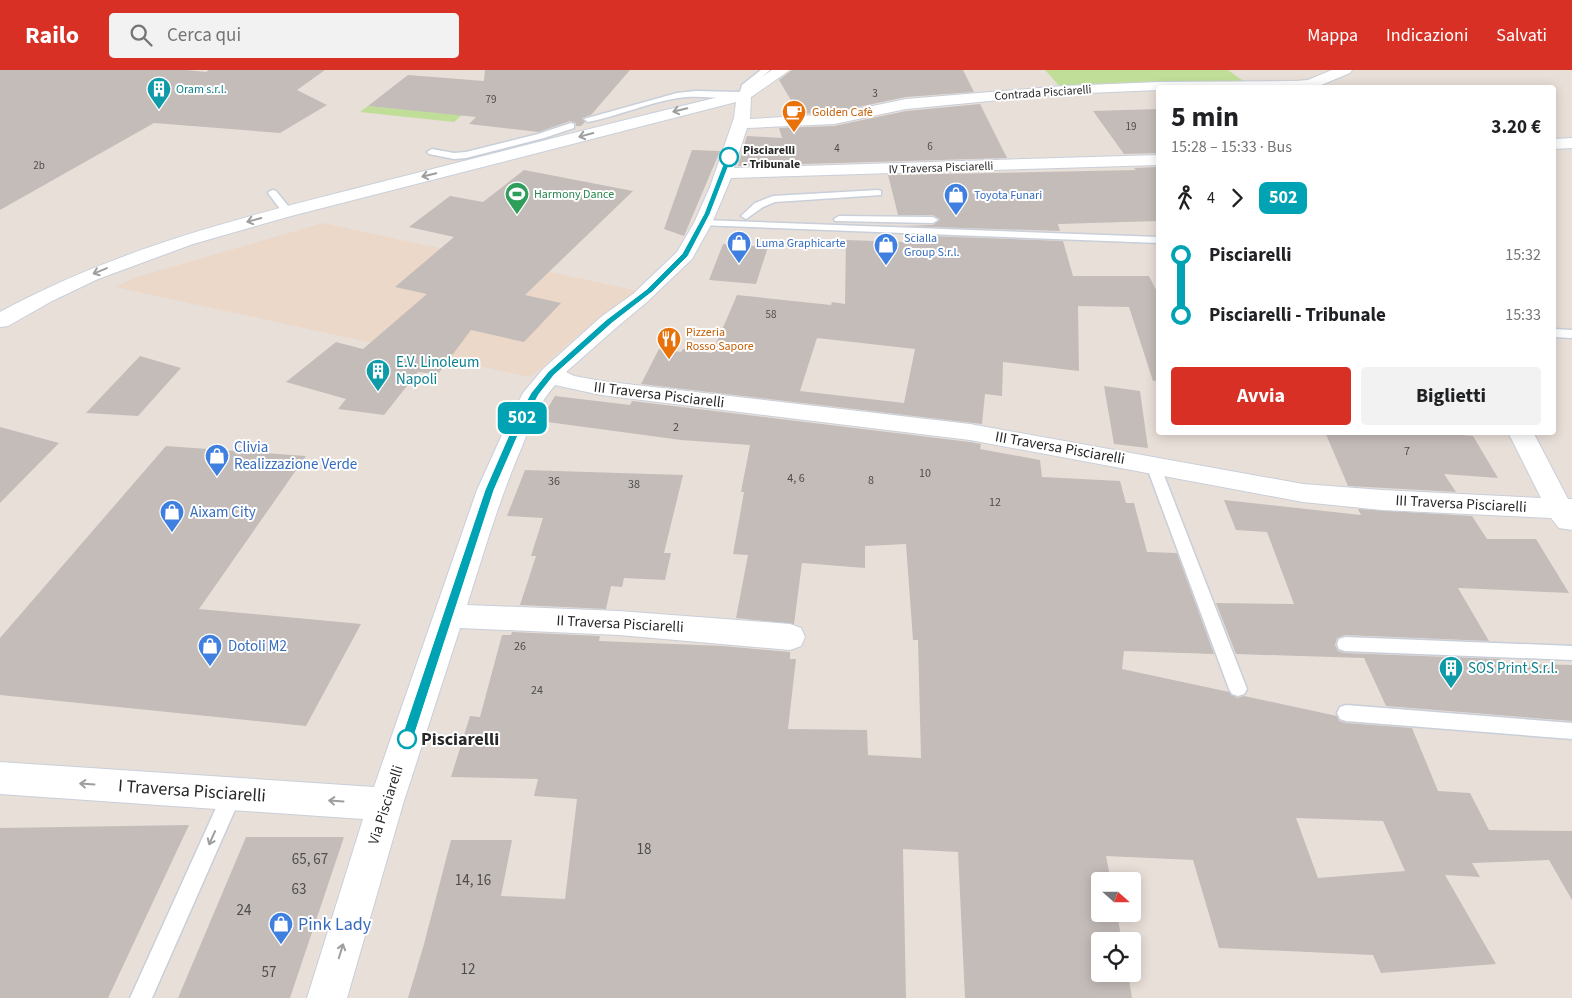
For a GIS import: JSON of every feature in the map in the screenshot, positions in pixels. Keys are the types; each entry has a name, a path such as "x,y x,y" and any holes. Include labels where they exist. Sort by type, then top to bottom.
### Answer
{"street":[{"path":"0,321 55,291 122,262 213,232 744,95 765,80 784,70"},
{"name":"Contrada Pisciarelli","path":"1295,85 1310,84 1345,70"},
{"name":"Contrada Pisciarelli","path":"740,124 834,120 906,104 1063,90 1156,86"},
{"name":"Via Pisciarelli","path":"327,998 385,804 490,490 518,426 535,393 551,374 609,322 659,282 685,255 705,218 724,173 742,118 744,95"},
{"path":"1556,144 1572,143"},
{"name":"IV Traversa Pisciarelli","path":"724,173 1156,160"},
{"name":"III Traversa Pisciarelli","path":"551,374 568,382 601,388 970,432 1303,492 1568,514"},
{"path":"1522,435 1568,514"},
{"name":"II Traversa Pisciarelli","path":"449,616 619,623 790,637"},
{"name":"I Traversa Pisciarelli","path":"0,778 385,804"}],"lane":[{"path":"588,119 609,116 689,94 744,95 745,87 766,70"},
{"path":"432,152 454,156 466,155 541,136 571,126"},
{"path":"273,193 288,212"},
{"path":"746,216 759,205 774,198 878,193"},
{"path":"705,218 746,216 933,220"},
{"path":"705,218 1156,240"},
{"path":"1556,333 1572,334"},
{"path":"1152,465 1238,689"},
{"path":"1345,644 1572,653"},
{"path":"1346,713 1572,731"},
{"path":"141,998 232,794"}],"shaded area":[{"path":"323,223 638,291 583,331 530,377 115,287 137,277"}],"green space":[{"path":"1045,70 1228,70 1246,83 1156,85 1062,89"},
{"path":"368,106 462,115 454,122 360,112"}],"building":[{"path":"0,70 186,70 206,72 209,70 325,70 297,90 327,105 280,133 154,123 0,210"},
{"path":"485,70 630,70 591,115 582,118 585,122 581,126 576,126 576,123 570,121 539,132 469,124 476,117 368,106 408,75 484,81"},
{"path":"792,70 963,70 974,92 906,97 834,112 799,114 779,80"},
{"path":"980,104 1007,158 738,166 747,136 782,138 779,128 834,126 906,111"},
{"path":"1156,109 1156,153 1124,154 1093,111"},
{"path":"692,150 720,151 684,236 664,229"},
{"path":"1156,167 1156,221 1058,224 1060,231 901,226 933,225 940,219 933,215 898,215 888,175 1136,170 1134,168"},
{"path":"524,170 633,191 525,295 561,303 524,342 471,330 438,374 418,372 384,415 338,409 346,399 286,382 336,342 363,349 427,294 395,287 454,237 409,227 450,196 483,202"},
{"path":"903,235 1063,241 1073,276 1149,276 1156,290 1156,380 1153,381 1129,307 1078,306 1079,371 1003,362 1002,396 985,394 982,424 641,384 659,349 681,352 683,349 712,353 737,295 831,305 832,302 845,304 846,240 905,242","holes":["817,338 915,349 904,403 800,391"]},
{"name":"Luma Graphicarte","path":"723,244 768,247 756,284 709,280"},
{"path":"140,356 181,368 138,416 86,413"},
{"path":"1104,386 1140,391 1148,448 1114,444"},
{"path":"555,396 630,405 632,401 970,442 981,444 980,449 1040,460 1042,477 1120,481 1126,503 1134,503 1147,552 1177,553 1214,654 1124,651 1122,669 1229,692 1237,698 1244,696 1337,716 1339,721 1346,723 1412,728 1438,791 1470,793 1489,830 1572,831 1572,900 1549,860 1472,863 1480,877 1445,875 1496,964 1381,973 1373,955 1219,948 1193,860 1106,856 1109,872 1091,872 1091,922 1118,922 1120,932 1091,932 1091,982 1129,982 1132,998 965,998 958,852 903,849 906,998 408,998 451,840 512,840 501,896 565,899 577,799 534,796 538,779 451,777 470,716 480,717 502,635 511,635 512,632 600,636 599,641 723,646 790,652 790,659 796,659 788,729 867,730 868,755 921,758 918,640 913,640 906,544 865,546 865,568 802,563 794,624 736,618 748,555 733,554 744,492 741,492 750,445 681,440 540,421","holes":["1296,818 1383,821 1405,871 1318,878"]},
{"path":"0,427 59,443 0,503"},
{"path":"1326,435 1473,436 1498,478 1444,474 1456,492 1348,486"},
{"name":"Aixam City","path":"166,446 306,456 199,609 361,624 306,726 0,695 0,638"},
{"path":"525,470 683,475 664,553 671,553 665,580 624,578 622,587 611,586 606,609 520,605 536,556 531,556 543,518 507,516"},
{"path":"1224,500 1361,515 1358,509 1472,516 1487,539 1536,539 1569,593 1458,588 1489,641 1345,635 1337,638 1335,645 1338,651 1345,653 1500,659 1502,663 1572,665 1572,721 1386,706 1364,658 1236,654 1216,603 1294,604 1267,532 1236,530"},
{"path":"189,825 108,998 0,998 0,828"},
{"path":"246,837 344,837 290,998 178,998"}],"bus line":[{"name":"502","path":"407,739 490,490 518,426 535,393 551,374 609,322 650,290 685,255 707,214 729,157"}],"place":[{"name":"Oram s.r.l.","path":"159,110"},
{"name":"Golden Cafè","path":"794,133"},
{"name":"Pisciarelli - Tribunale","path":"729,157"},
{"name":"Harmony Dance","path":"517,215"},
{"name":"Toyota Funari","path":"956,216"},
{"name":"Luma Graphicarte","path":"739,264"},
{"name":"Scialla Group S.r.l.","path":"886,266"},
{"name":"Pizzeria Rosso Sapore","path":"669,360"},
{"name":"E.V. Linoleum Napoli","path":"378,392"},
{"name":"Clivia Realizzazione Verde","path":"217,477"},
{"name":"Aixam City","path":"172,533"},
{"name":"Dotoli M2","path":"210,667"},
{"name":"SOS Print S.r.l.","path":"1451,689"},
{"name":"Pisciarelli","path":"407,739"},
{"name":"Pink Lady","path":"281,945"}]}
